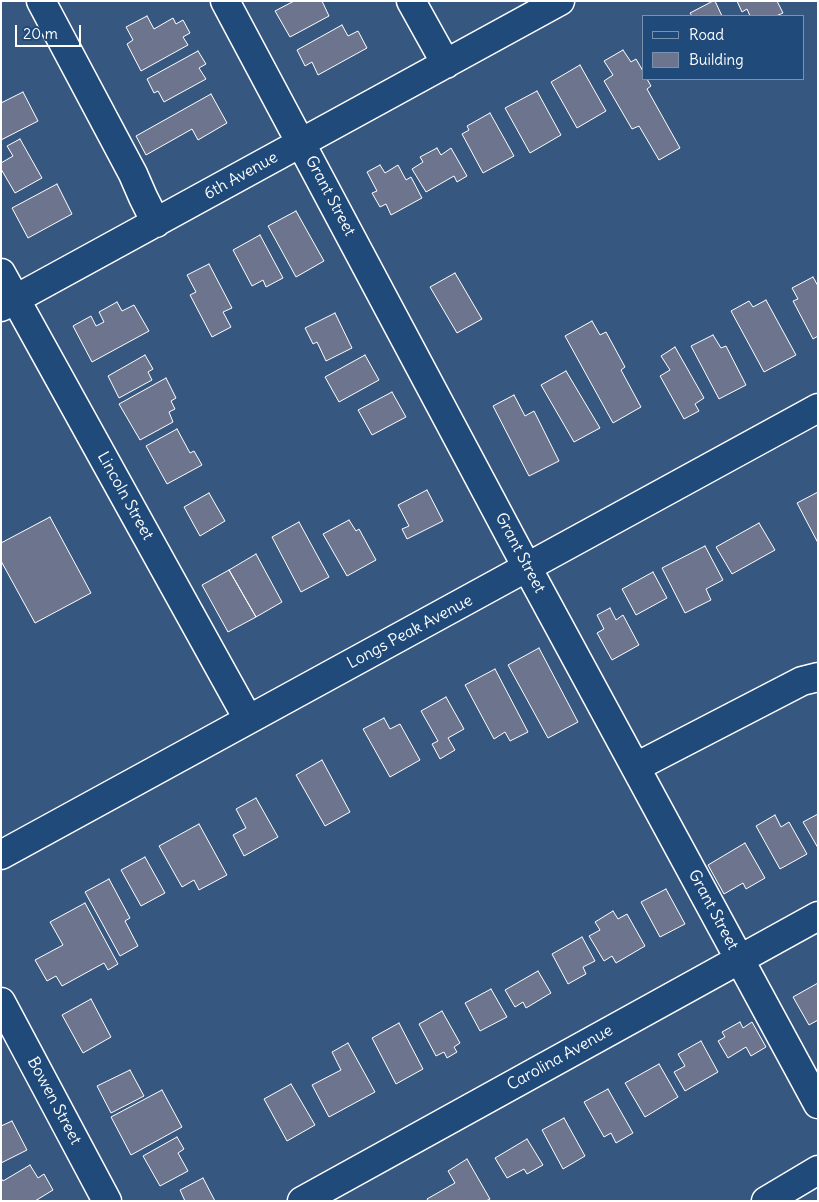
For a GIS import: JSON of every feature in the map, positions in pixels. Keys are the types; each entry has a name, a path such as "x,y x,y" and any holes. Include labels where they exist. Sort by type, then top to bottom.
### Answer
{"street":[{"path":"42,1 133,174 156,223"},
{"name":"Grant Street","path":"225,1 528,568 818,1104"},
{"path":"411,1 446,64"},
{"name":"6th Avenue","path":"8,303 560,1"},
{"name":"Lincoln Street","path":"1,273 8,303 248,719"},
{"name":"Longs Peak Avenue","path":"1,855 818,408"},
{"path":"636,767 802,681 818,677"},
{"name":"Carolina Avenue","path":"302,1201 818,916"},
{"name":"Bowen Street","path":"1,1002 107,1201"},
{"path":"766,1201 818,1170"}],"building":[{"path":"294,1 322,1 329,16 290,37 275,11"},
{"path":"715,1 722,15 691,15 690,13"},
{"path":"737,1 777,1 783,13 778,15 750,15 747,9 742,12"},
{"path":"147,16 154,29 173,18 176,24 183,20 190,33 183,37 188,45 141,71 127,44 133,40 126,27"},
{"path":"342,25 348,36 358,31 367,48 318,75 312,62 305,66 297,50"},
{"path":"623,50 631,62 636,59 642,69 642,80 648,80 651,86 647,89 680,148 659,160 639,126 632,129 604,81 613,75 604,61"},
{"path":"198,51 206,64 199,68 206,79 164,102 158,91 154,93 147,79"},
{"path":"580,65 606,111 577,128 551,82"},
{"path":"537,91 561,135 530,153 505,108"},
{"path":"23,92 38,121 1,140 1,103"},
{"path":"211,94 227,123 198,140 192,129 146,155 136,136"},
{"path":"490,113 514,156 483,173 462,134 469,130 467,126"},
{"path":"20,139 42,178 15,193 1,169 1,163 13,156 7,146"},
{"path":"437,148 441,155 451,148 467,176 457,182 454,176 426,192 412,169 423,162 420,157"},
{"path":"380,165 385,173 398,165 406,180 411,177 422,198 391,215 386,204 380,207 372,193 377,191 367,172"},
{"path":"57,184 72,214 28,238 12,208"},
{"path":"296,211 324,261 296,277 268,226"},
{"path":"260,235 283,278 266,287 263,280 252,286 233,250"},
{"path":"209,264 232,308 223,312 231,327 212,337 190,295 196,292 187,275"},
{"path":"455,273 482,319 457,333 430,287"},
{"path":"813,277 818,286 818,336 813,339 793,301 798,299 792,288"},
{"path":"766,300 796,355 764,372 731,311 749,301 753,307"},
{"path":"117,302 122,311 134,305 149,331 92,362 73,326 91,316 96,326 104,322 99,312"},
{"path":"335,313 352,348 326,361 317,342 313,344 305,328"},
{"path":"592,321 600,335 606,332 625,367 621,370 641,407 613,423 565,336"},
{"path":"713,335 721,348 726,346 746,385 719,399 691,346"},
{"path":"675,347 704,398 695,404 699,411 684,419 660,376 670,370 661,356"},
{"path":"145,355 153,369 148,372 152,380 119,398 108,376"},
{"path":"365,355 379,380 339,402 325,377"},
{"path":"566,371 600,428 574,442 541,385"},
{"path":"166,378 176,398 171,401 175,409 169,412 173,422 140,440 119,404"},
{"path":"392,392 406,417 372,435 358,410"},
{"path":"514,395 525,416 534,411 559,461 529,476 493,406"},
{"path":"177,429 190,453 194,451 202,465 167,484 146,446"},
{"path":"427,490 443,521 407,539 402,529 409,526 398,505"},
{"path":"818,492 818,543 797,503"},
{"path":"209,493 225,521 200,536 184,507"},
{"path":"50,517 91,593 35,623 1,561 1,543"},
{"path":"349,520 356,531 359,529 376,560 347,576 323,534"},
{"path":"299,522 329,577 301,592 272,537"},
{"path":"759,523 775,550 732,574 716,547"},
{"path":"705,546 723,580 706,589 711,600 685,613 662,568"},
{"path":"256,554 282,602 256,617 229,570"},
{"path":"229,570 256,617 228,632 202,585"},
{"path":"653,572 667,598 636,615 622,589"},
{"path":"610,608 616,620 623,615 639,645 612,660 597,633 604,629 597,615"},
{"path":"539,648 578,722 548,738 508,665"},
{"path":"495,669 528,732 510,741 505,732 494,739 465,685"},
{"path":"446,697 464,729 448,738 455,750 440,759 432,744 438,741 421,711"},
{"path":"384,718 390,729 400,724 420,760 390,777 363,729"},
{"path":"322,760 350,812 325,826 296,775"},
{"path":"256,798 278,837 244,856 233,835 246,828 236,809"},
{"path":"818,814 818,848 803,822"},
{"path":"775,815 781,827 789,822 807,854 780,869 756,826"},
{"path":"199,824 227,875 199,890 194,880 182,887 159,846"},
{"path":"745,843 765,878 746,889 743,883 724,894 708,865"},
{"path":"145,857 165,893 141,906 121,870"},
{"path":"109,879 130,918 125,921 138,946 120,956 85,892"},
{"path":"666,889 685,924 660,937 641,902"},
{"path":"85,903 118,964 108,970 104,963 62,986 56,976 47,981 35,960 63,945 50,922"},
{"path":"613,911 618,919 627,914 645,946 616,963 612,956 604,961 589,936 600,930 595,922"},
{"path":"582,937 595,961 583,967 586,974 568,984 552,954"},
{"path":"538,971 551,993 526,1008 523,1002 515,1007 505,990"},
{"path":"818,983 818,1020 809,1025 793,997"},
{"path":"491,989 507,1017 480,1031 465,1003"},
{"path":"91,999 111,1037 83,1053 62,1015"},
{"path":"442,1011 460,1043 454,1047 457,1052 447,1058 444,1052 436,1056 419,1024"},
{"path":"740,1022 743,1028 752,1022 766,1047 751,1056 746,1047 728,1058 718,1041 725,1037 722,1032"},
{"path":"399,1023 423,1069 396,1084 372,1038"},
{"path":"701,1041 718,1072 685,1091 674,1072 685,1066 678,1054"},
{"path":"348,1043 375,1092 329,1117 312,1085 341,1070 332,1052"},
{"path":"659,1064 678,1097 645,1117 625,1083"},
{"path":"130,1070 144,1096 111,1113 97,1086"},
{"path":"291,1084 315,1125 287,1141 264,1099"},
{"path":"608,1089 633,1133 616,1143 611,1133 604,1137 584,1102"},
{"path":"162,1090 182,1127 131,1155 111,1117"},
{"path":"564,1118 585,1156 563,1169 542,1130"},
{"path":"12,1121 27,1150 1,1163 1,1126"},
{"path":"177,1137 184,1149 178,1153 188,1171 160,1186 143,1156"},
{"path":"527,1139 543,1165 527,1174 524,1169 507,1178 495,1158"},
{"path":"467,1159 490,1199 486,1201 428,1201 427,1199 455,1183 448,1171"},
{"path":"30,1165 38,1178 44,1174 53,1190 35,1201 1,1201 1,1178 3,1181"},
{"path":"203,1178 215,1201 185,1201 180,1190"}]}
